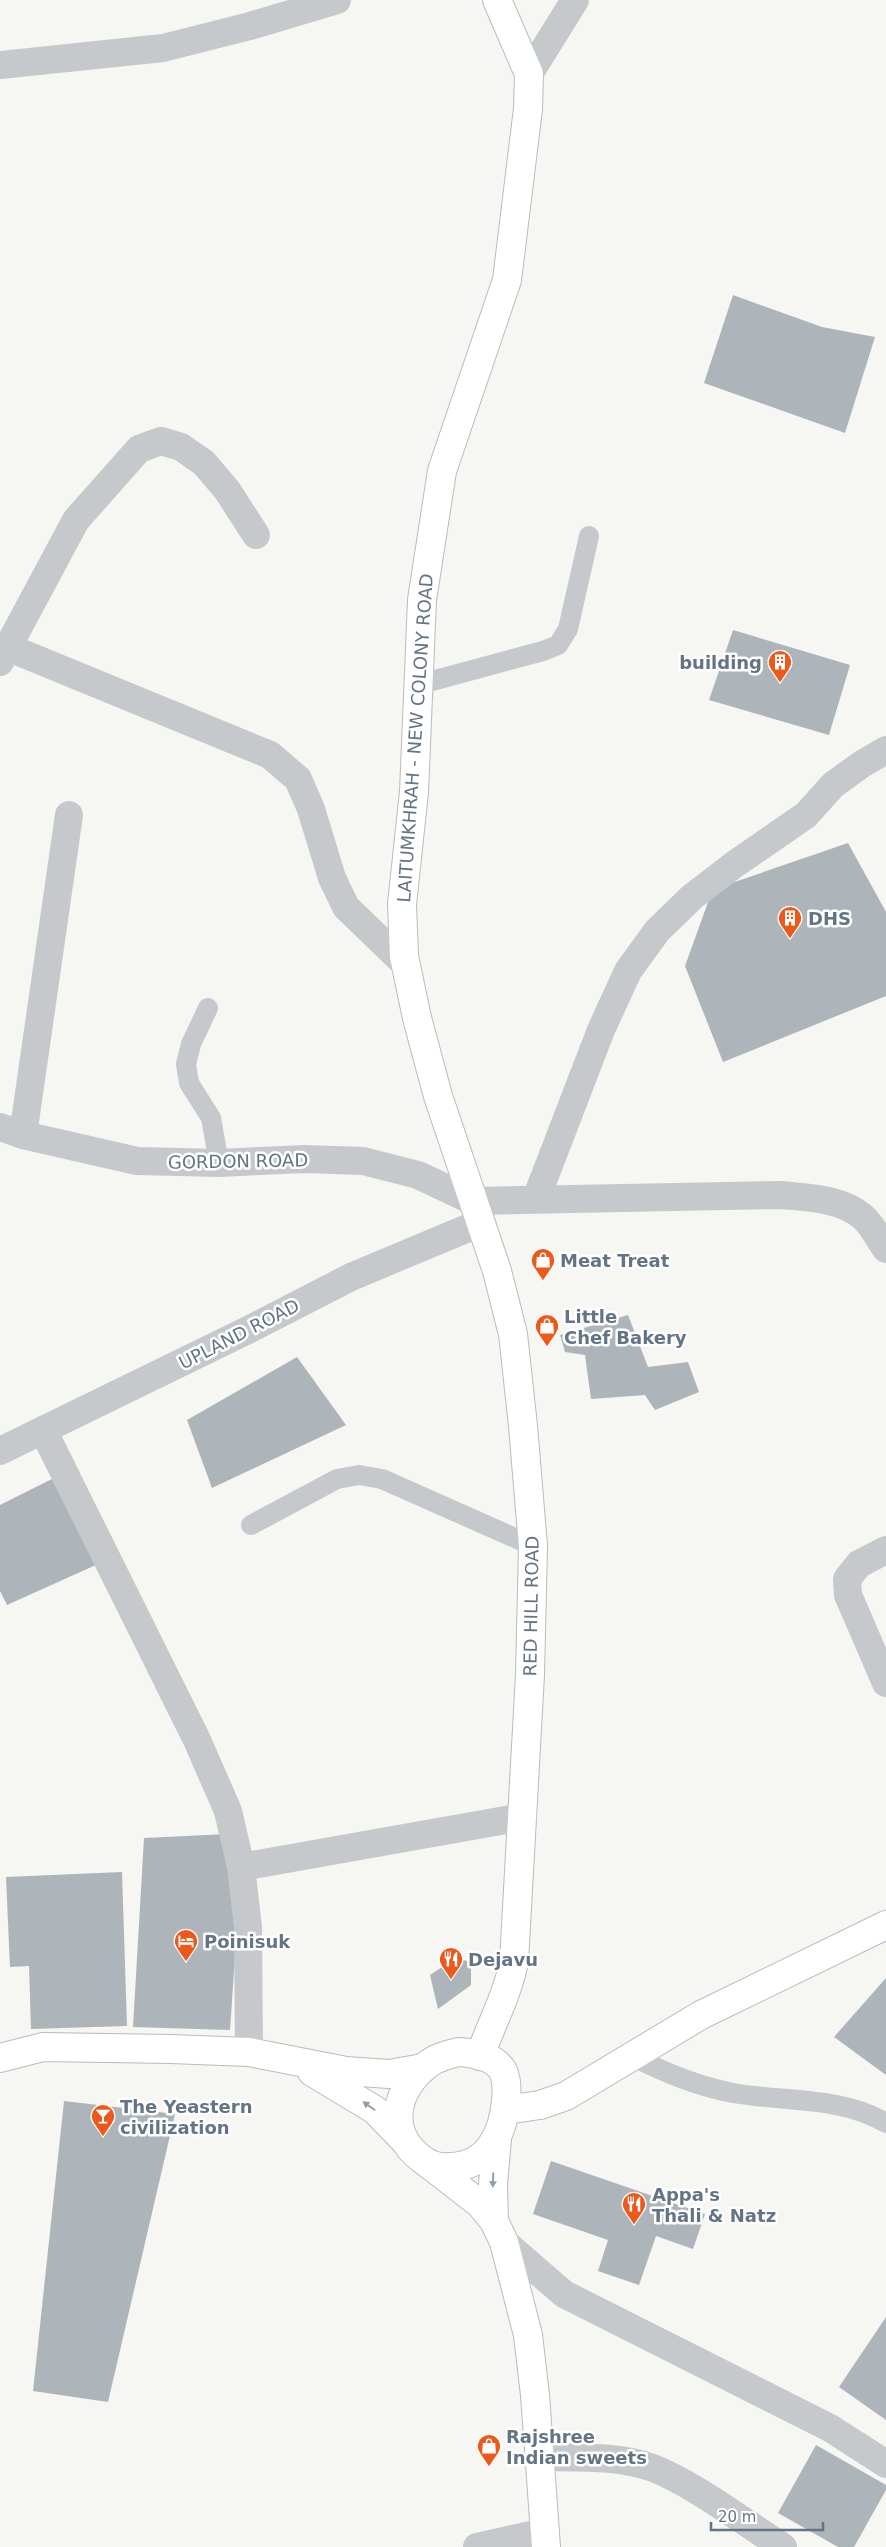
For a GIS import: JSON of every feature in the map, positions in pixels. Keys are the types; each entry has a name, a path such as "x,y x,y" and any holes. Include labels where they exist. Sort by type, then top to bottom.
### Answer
{"street":[{"path":"0,65 163,48 250,26 337,0"},
{"name":"LAITUMKHRAH - NEW COLONY ROAD","path":"459,1158 438,1096 406,965 402,904 414,792 422,600 442,471 507,280 528,109 529,74 497,0"},
{"path":"529,74 575,0"},
{"path":"256,534 227,490 204,463 181,447 161,441 139,449 76,520 4,655 270,755 298,779 311,808 332,878 346,907 406,965"},
{"path":"536,1199 601,1030 628,971 657,931 692,897 806,815 833,785 862,764 886,750"},
{"path":"11,1131 69,815"},
{"name":"GORDON ROAD","path":"11,1131 137,1161 219,1163 304,1159 363,1161 418,1175 477,1212"},
{"name":"RED HILL ROAD","path":"459,1158 497,1271 512,1334 523,1426 533,1546 530,1675 514,1961 508,1986 494,2014 480,2056"},
{"path":"477,1212 536,1199 615,1200 781,1195 841,1204 875,1215 886,1249"},
{"name":"UPLAND ROAD","path":"0,1451 248,1330 477,1212"},
{"path":"43,1430 197,1740 228,1811 241,1867 248,1927 249,2052"},
{"path":"884,1675 848,1595 847,1579 859,1564 886,1550"},
{"path":"241,1867 523,1817"},
{"path":"505,2110 540,2105 566,2096 701,2015 886,1924"},
{"path":"2,2054 43,2047 249,2052 346,2071 389,2074 424,2068"},
{"path":"404,2140 398,2124 398,2108 403,2092 412,2079 432,2061 459,2052 480,2056 493,2061 502,2070 506,2082 505,2110 497,2139 493,2184 499,2232 528,2335 545,2540 476,2547"},
{"path":"298,2063 375,2110 414,2153 458,2184 480,2204 499,2232 564,2294 830,2428 886,2464"},
{"path":"427,2162 443,2168 459,2167 474,2162 488,2152 497,2139"},
{"path":"539,2457 606,2458 652,2468 695,2491 783,2547"}],"lane":[{"path":"417,685 543,651 558,645 568,629 589,536"},
{"path":"208,1008 191,1044 186,1064 189,1083 211,1118 219,1163"},
{"path":"251,1525 337,1479 359,1475 382,1479 533,1546"},
{"path":"632,2056 673,2077 700,2086 734,2093 841,2107 886,2123"}],"building":[{"path":"733,295 822,327 875,337 845,433 704,383"},
{"name":"building","path":"733,630 850,665 829,735 709,700"},
{"name":"DHS","path":"848,843 886,912 886,996 723,1062 685,966 711,894 726,885"},
{"path":"628,1315 648,1367 688,1362 699,1392 655,1410 645,1395 591,1399 585,1355 565,1352 560,1335"},
{"path":"297,1357 346,1425 212,1488 187,1420"},
{"path":"52,1479 98,1564 7,1605 0,1591 0,1505"},
{"name":"Poinisuk","path":"228,1834 239,1897 230,2030 133,2027 144,1838"},
{"path":"122,1872 127,2026 31,2029 29,1966 10,1967 6,1877"},
{"name":"Dejavu","path":"456,1958 471,1962 471,1985 438,2009 430,1975"},
{"path":"886,1978 886,2075 834,2037"},
{"path":"64,2101 175,2114 108,2402 33,2391"},
{"name":"Appa's Thali & Natz","path":"551,2161 705,2214 693,2249 656,2236 639,2285 598,2271 608,2240 533,2214"},
{"path":"886,2317 886,2420 839,2387"},
{"path":"816,2445 886,2485 886,2490 854,2547 838,2547 778,2513"}],"place":[{"name":"building","path":"780,683"},
{"name":"DHS","path":"790,939"},
{"name":"Meat Treat","path":"543,1281"},
{"name":"Little Chef Bakery","path":"547,1347"},
{"name":"Poinisuk","path":"186,1962"},
{"name":"Dejavu","path":"451,1980"},
{"name":"The Yeastern civilization","path":"103,2137"},
{"name":"Appa's Thali & Natz","path":"634,2225"},
{"name":"Rajshree Indian sweets","path":"489,2467"}]}
